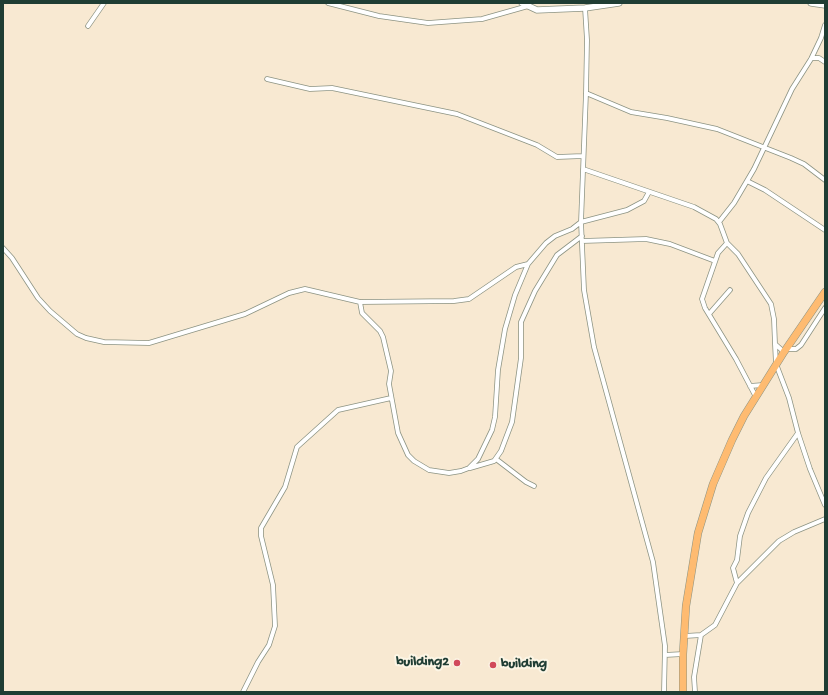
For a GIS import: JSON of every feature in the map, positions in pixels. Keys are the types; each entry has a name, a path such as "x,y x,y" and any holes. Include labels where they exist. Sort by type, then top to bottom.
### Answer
{"highway":[{"path":"683,692 683,654 686,606 697,539 713,484 732,440 763,385 825,292"}],"street":[{"path":"88,26 104,3"},
{"path":"328,3 379,16 428,23 482,19 525,5 537,10 585,8 619,3"},
{"path":"811,3 825,5"},
{"path":"585,8 587,40 581,222 584,290 591,332 653,562 665,655 664,692"},
{"path":"719,222 747,181 792,89 822,38 825,25"},
{"path":"811,59 819,58 825,62"},
{"path":"267,79 310,89 332,88 457,114 538,145 557,157 583,156"},
{"path":"586,93 631,112 704,125 804,164 825,180"},
{"path":"583,169 694,207 719,222 728,242 738,254 771,304 774,319 776,364 789,398 798,433 825,505"},
{"path":"747,181 765,190 825,230"},
{"path":"469,468 482,451 492,430 495,417 498,370 505,329 515,295 528,264 546,243 581,222 627,210 644,201 649,192"},
{"path":"360,302 362,313 380,331 383,337 391,370 389,384 391,398 401,441 414,461 421,466 438,472 449,473 494,461 501,451 512,422 521,358 521,322 535,291 557,255 582,239 646,239 670,244 715,261"},
{"path":"728,242 720,250 702,299 756,397"},
{"path":"3,248 12,258 32,291 50,312 82,337 104,342 130,343 155,342 245,314 289,293 305,290 360,302 454,301 469,299 516,268 528,264"},
{"path":"709,314 730,290"},
{"path":"775,344 785,350 796,349 801,345 825,308"},
{"path":"750,386 763,385"},
{"path":"243,692 258,662 269,645 275,626 273,585 261,536 261,528 285,487 296,447 338,410 391,398"},
{"path":"738,583 734,568 737,560 740,536 748,513 766,478 798,433"},
{"path":"496,458 526,482 534,486"},
{"path":"684,636 701,635 716,625 738,583 762,556 784,537 825,519"},
{"path":"695,692 694,677 701,635"},
{"path":"665,655 683,654"}],"place":[{"name":"building2","path":"457,663"},
{"name":"building","path":"493,665"}]}
